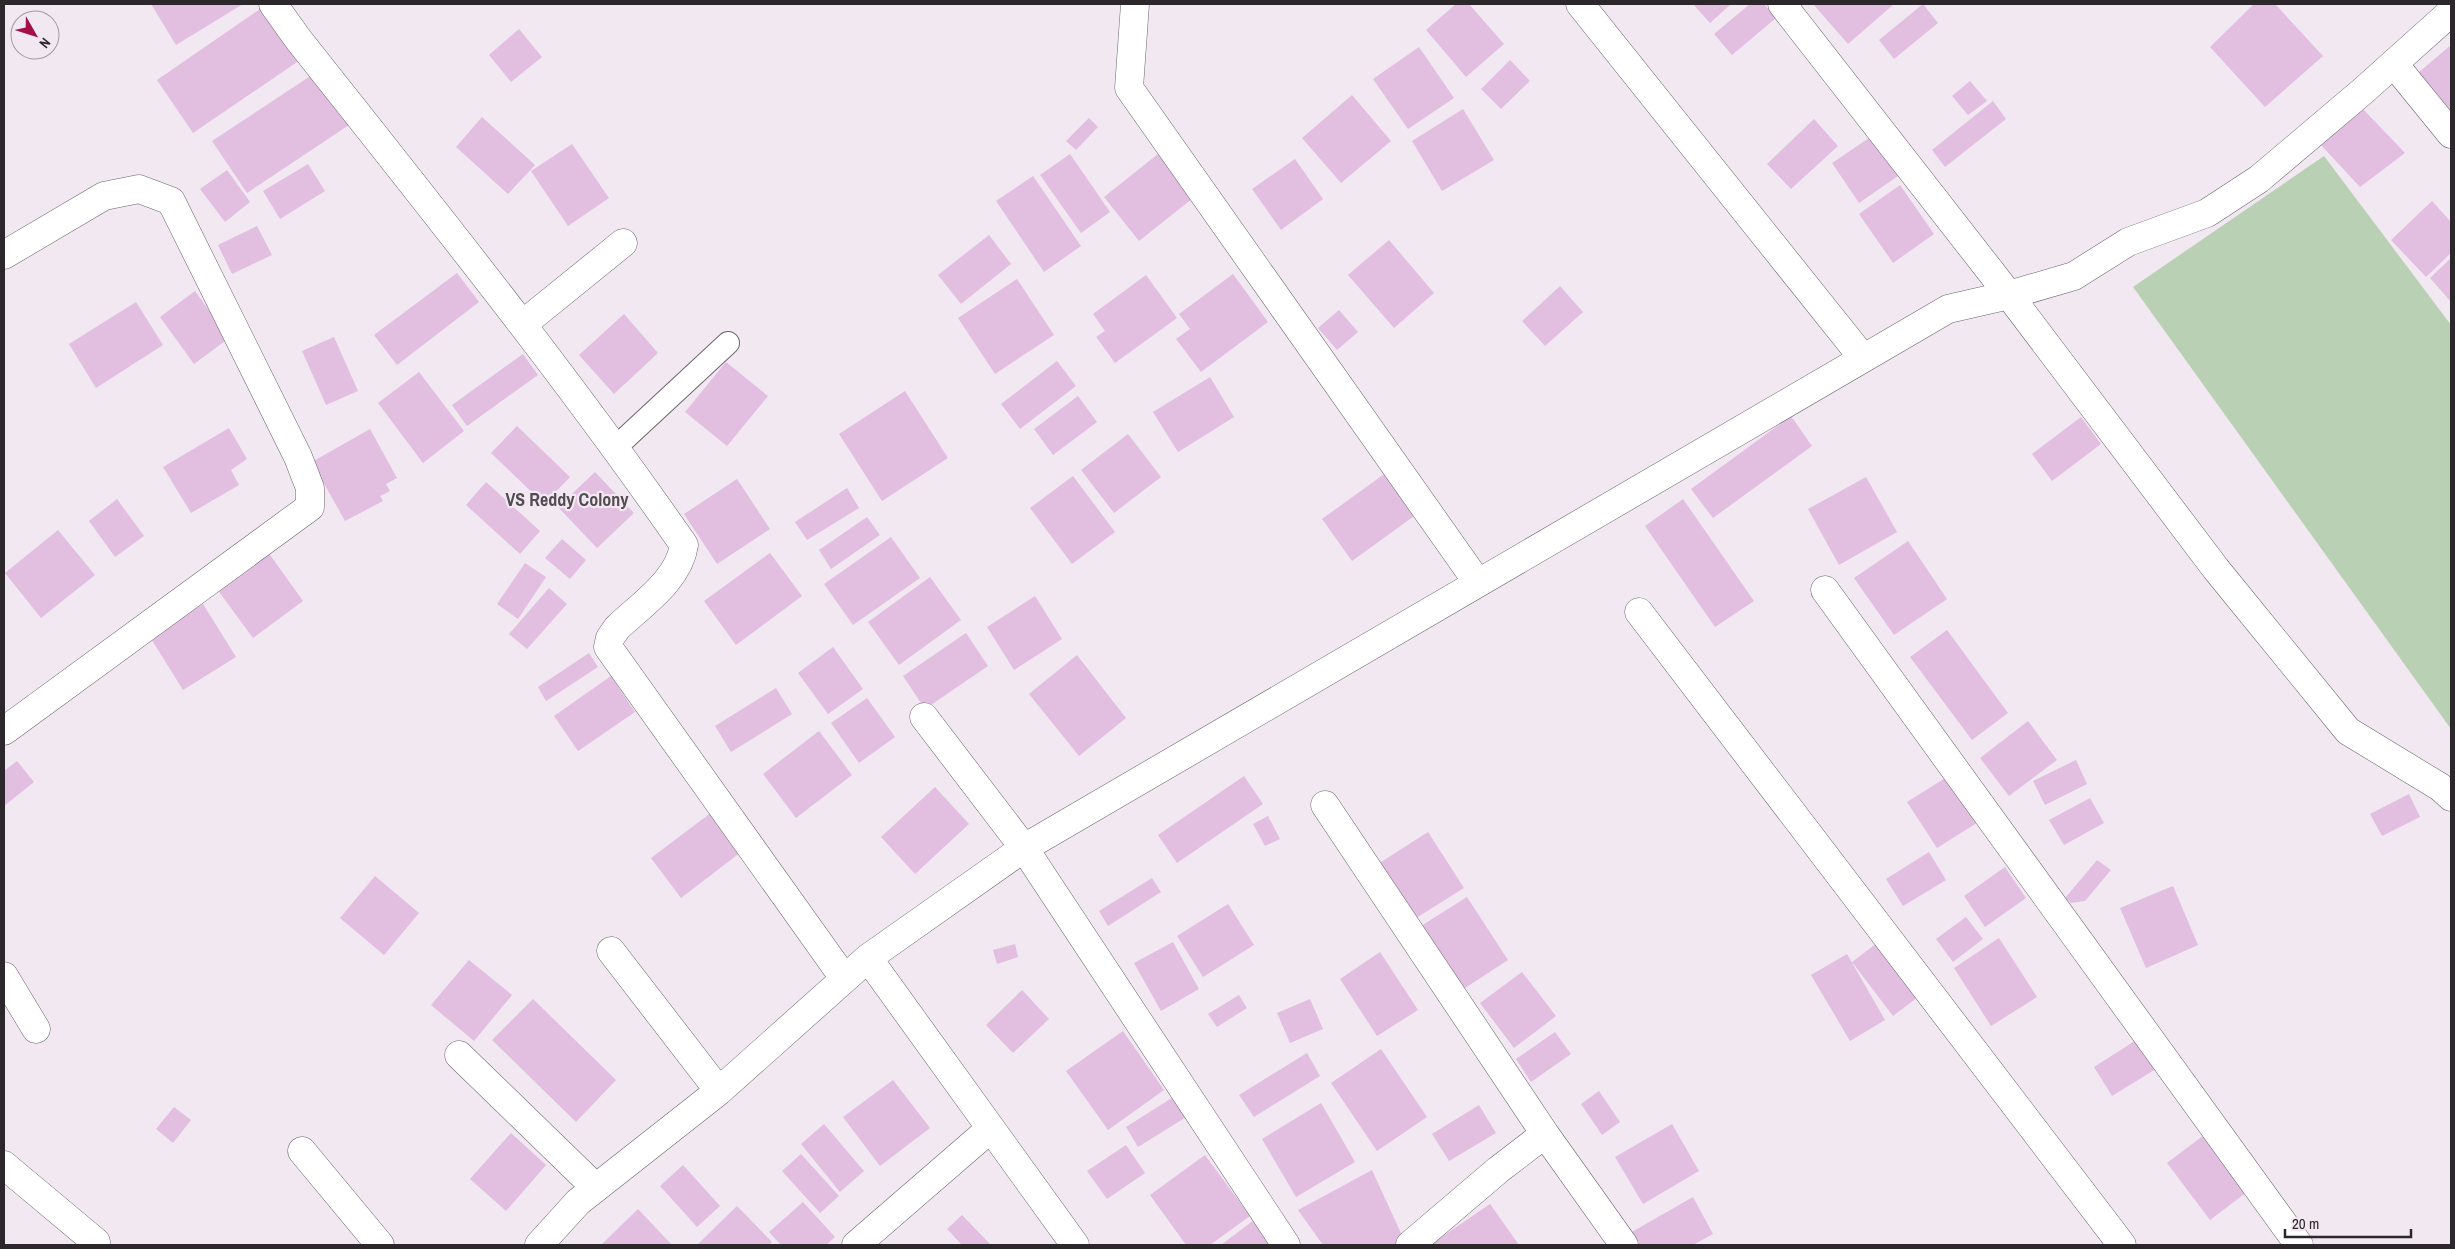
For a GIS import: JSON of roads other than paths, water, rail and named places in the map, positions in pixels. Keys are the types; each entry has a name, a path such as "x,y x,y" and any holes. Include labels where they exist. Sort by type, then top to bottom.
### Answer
{"street":[{"path":"273,4 298,39 523,324 616,447 684,545 682,557 676,571 617,628 610,638 608,647 844,978"},
{"path":"1134,4 1130,88 1478,583"},
{"path":"1580,4 1864,358"},
{"path":"1782,4 2009,295 2216,569 2348,730 2440,787 2451,798"},
{"path":"539,1245 578,1202 719,1091 868,958 1024,848 1948,309 2009,295 2074,276 2128,242 2207,213 2259,179 2394,64 2451,12"},
{"path":"2394,64 2451,134"},
{"path":"4,255 104,196 138,189 171,200 298,457 310,488 310,507 4,731"},
{"path":"523,324 623,243"},
{"path":"1825,590 2300,1245"},
{"path":"1639,612 2122,1245"},
{"path":"924,717 1024,848 1286,1245"},
{"path":"1325,805 1545,1134 1624,1245"},
{"path":"611,951 719,1091"},
{"path":"868,958 1075,1245"},
{"path":"4,976 36,1029"},
{"path":"459,1055 596,1188"},
{"path":"856,1245 990,1129"},
{"path":"1410,1245 1498,1170 1545,1134"},
{"path":"302,1151 380,1245"},
{"path":"4,1166 98,1244"}],"lane":[{"path":"616,447 728,343"}],"district":[{"name":"VS Reddy Colony","path":"567,499"}]}
